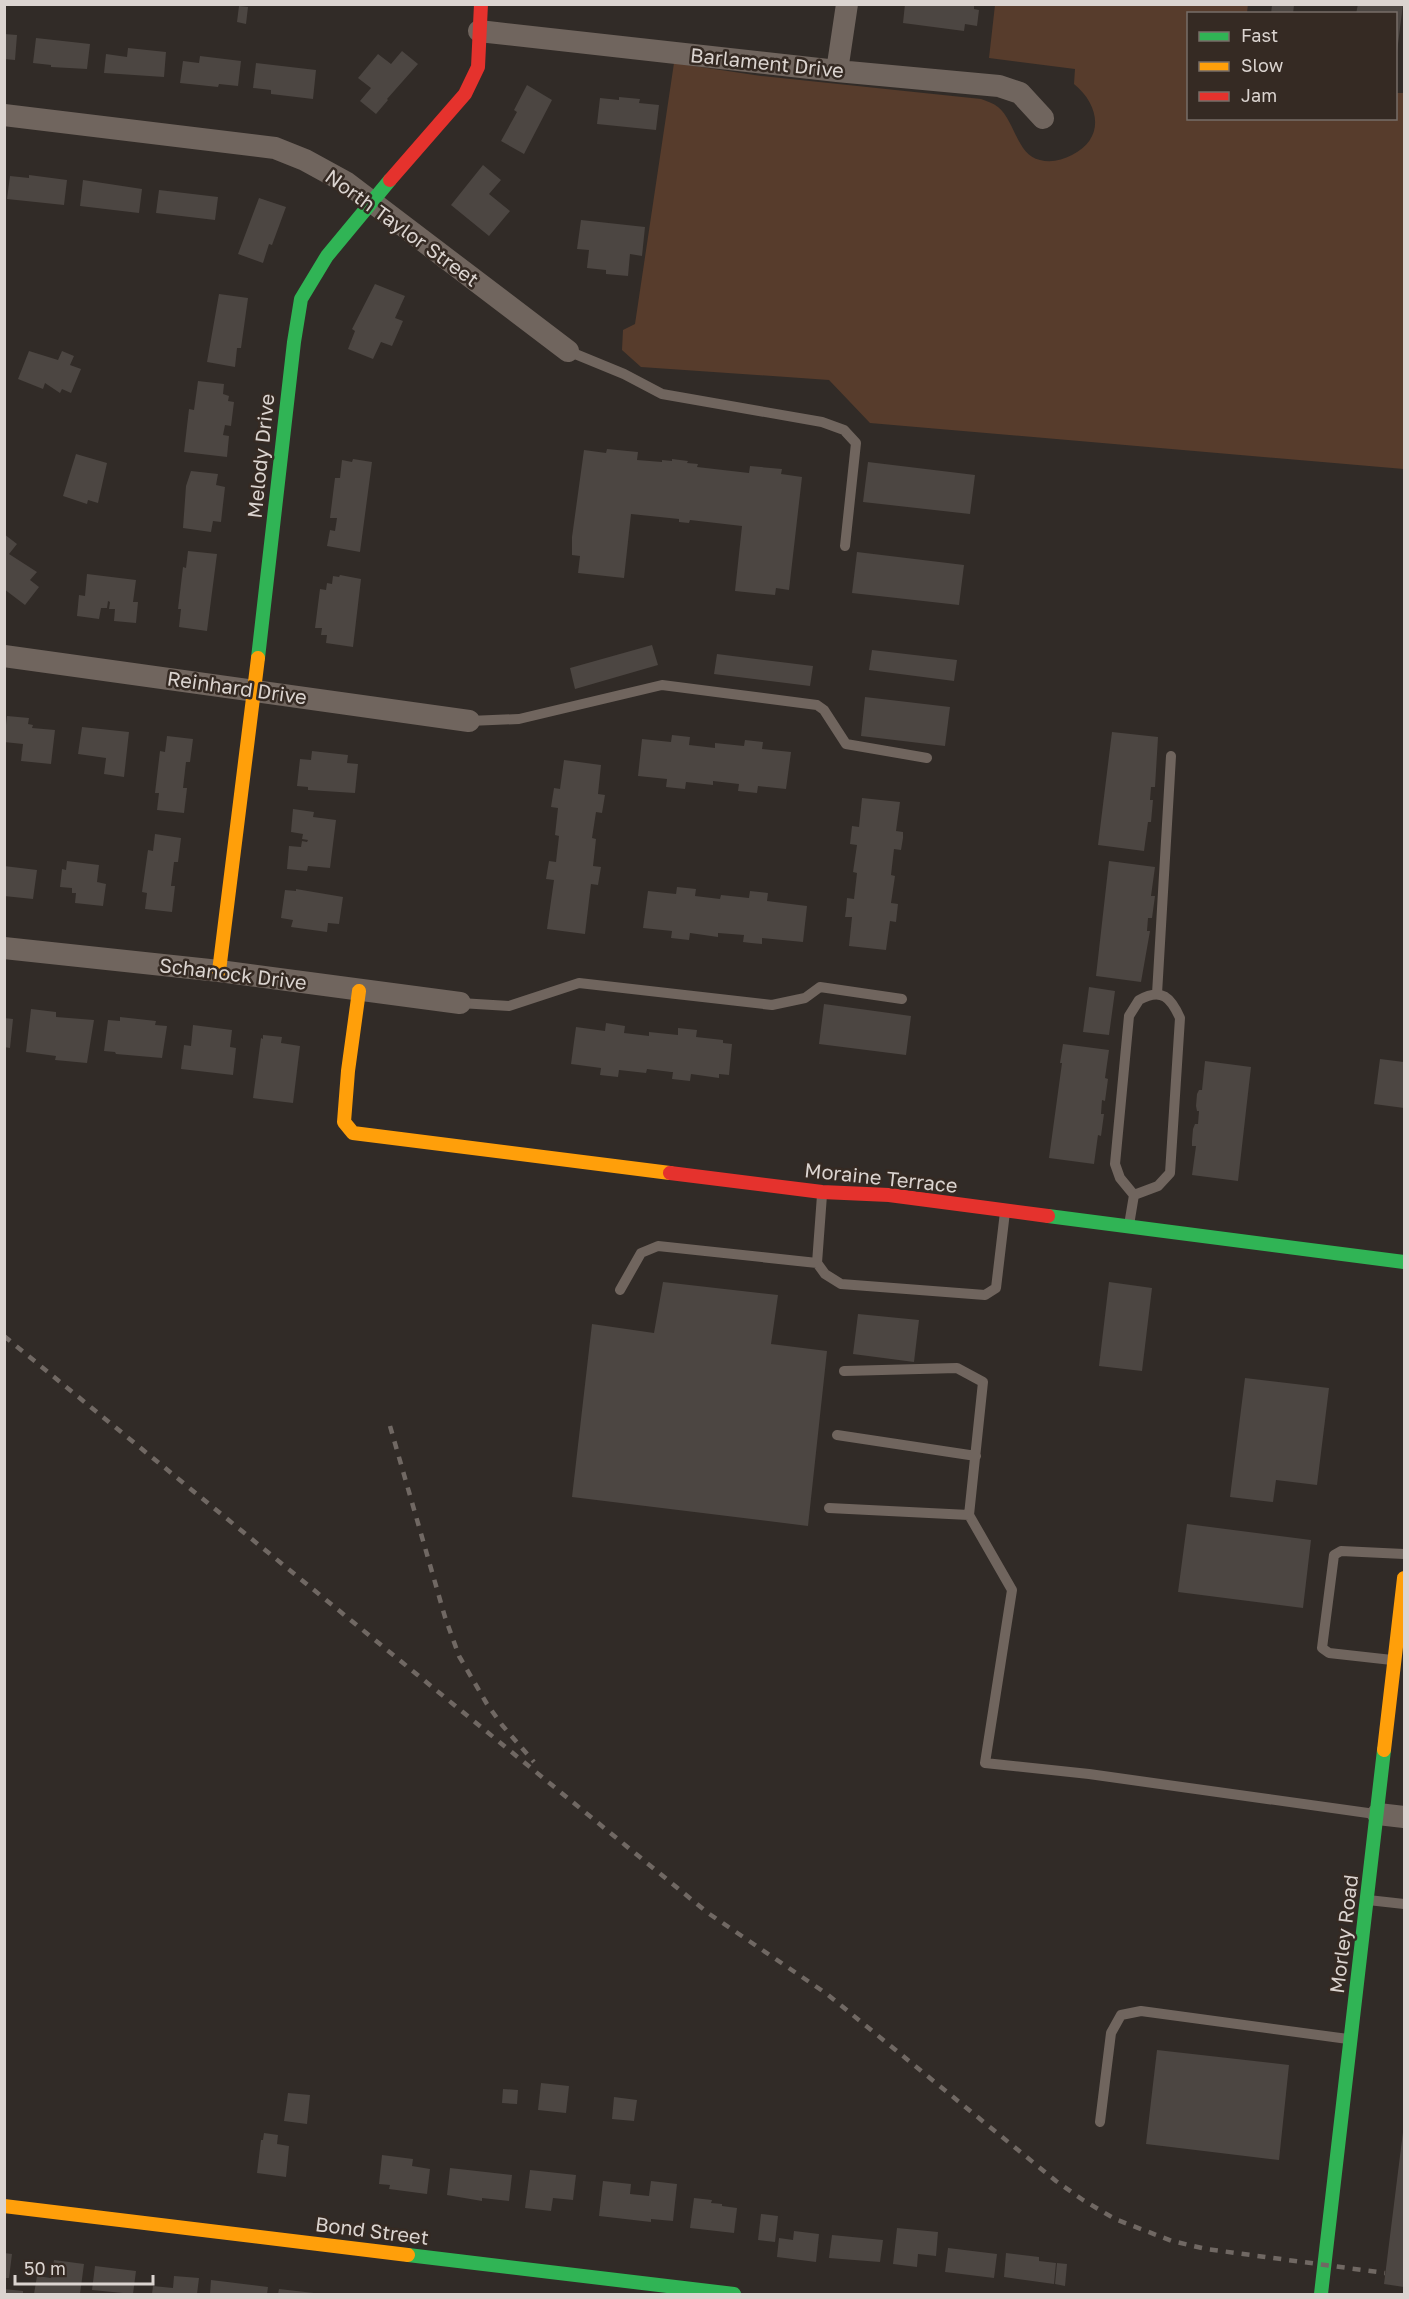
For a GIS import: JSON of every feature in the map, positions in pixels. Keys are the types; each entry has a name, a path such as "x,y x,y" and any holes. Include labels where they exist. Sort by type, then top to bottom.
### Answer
{"street":[{"name":"Melody Drive","path":"219,971 301,299 327,256 371,201 465,94 478,67 481,4"},
{"path":"837,71 847,4"},
{"name":"Barlament Drive","path":"479,31 837,71 1009,87 1032,103 1043,118"},
{"name":"North Taylor Street","path":"4,116 275,148 305,160 347,183 568,351"},
{"name":"Reinhard Drive","path":"4,656 469,721"},
{"name":"Schanock Drive","path":"4,948 219,971 460,1004"},
{"name":"Moraine Terrace","path":"359,991 348,1071 344,1122 353,1133 822,1192 889,1195 1005,1212 1129,1225 1404,1262"},
{"name":"Morley Road","path":"1321,2295 1404,1578"},
{"path":"1378,1814 1404,1817"},
{"name":"Bond Street","path":"4,2206 577,2285 734,2295"}],"lane":[{"path":"568,351 624,374 662,394 822,422 844,430 856,443 845,546"},
{"path":"469,721 519,719 662,685 817,705 824,710 846,744 927,758"},
{"path":"1157,994 1171,756"},
{"path":"460,1004 509,1006 579,982 772,1005 805,998 820,987 902,999"},
{"path":"1129,1225 1134,1195 1120,1178 1115,1164 1129,1016 1139,999 1157,994 1167,997 1180,1018 1170,1173 1158,1186 1134,1195"},
{"path":"822,1192 817,1263 825,1274 841,1284 985,1295 996,1288 1005,1212"},
{"path":"620,1290 641,1253 658,1246 817,1263"},
{"path":"844,1371 957,1368 983,1382 969,1515 1012,1590 985,1763 1089,1774 1378,1814"},
{"path":"837,1435 976,1456"},
{"path":"829,1508 969,1515"},
{"path":"1395,1661 1329,1653 1322,1648 1334,1555 1341,1551 1404,1554"},
{"path":"1368,1900 1404,1904"},
{"path":"1100,2122 1111,2033 1121,2015 1141,2011 1352,2040"}],"shaded area":[{"path":"1248,4 1247,12 1187,12 1187,120 1397,120 1397,93 1404,93 1404,469 870,423 829,380 641,367 622,350 623,330 635,324 674,63 761,76 981,99 996,106 1004,113 1021,145 1032,157 1052,161 1072,155 1090,140 1095,121 1089,102 1074,84 1075,69 989,58 995,5"}],"building":[{"path":"905,4 974,4 974,9 979,10 977,26 965,24 964,31 903,23"},
{"path":"1358,4 1403,4 1397,52 1397,12 1356,12"},
{"path":"1272,5 1294,5 1293,12 1271,12"},
{"path":"239,6 248,7 246,24 237,22"},
{"path":"4,34 17,35 15,60 4,59"},
{"path":"36,38 90,44 87,69 51,67 51,65 33,63"},
{"path":"128,48 166,52 164,77 104,73 106,54 127,57"},
{"path":"402,51 418,64 376,114 360,101 371,88 358,78 378,54 391,64"},
{"path":"200,56 241,61 238,86 219,84 218,87 180,83 183,61 199,63"},
{"path":"256,63 316,70 313,99 271,94 271,90 253,88"},
{"path":"527,85 552,100 524,154 501,141 517,112 514,110"},
{"path":"619,97 640,99 639,103 659,105 656,130 597,124 600,98 619,100"},
{"path":"483,165 501,180 489,194 510,211 489,236 451,205"},
{"path":"29,175 67,180 64,205 7,199 10,176 29,178"},
{"path":"83,180 142,189 139,213 80,206"},
{"path":"159,190 218,197 215,220 156,213"},
{"path":"259,198 286,207 263,263 238,254"},
{"path":"581,220 645,227 642,256 630,254 628,276 606,274 606,270 587,268 589,250 577,249"},
{"path":"375,284 405,296 395,318 403,321 392,346 381,342 373,359 348,349 355,331 352,329"},
{"path":"219,294 248,298 241,348 237,348 235,367 207,362"},
{"path":"29,351 58,360 62,351 74,356 70,365 81,369 71,393 62,389 60,393 45,383 43,389 18,379"},
{"path":"198,381 224,384 223,394 229,396 228,401 234,402 231,426 225,425 223,435 229,436 227,457 184,452 189,409 194,410"},
{"path":"607,449 638,452 637,460 662,462 662,460 672,461 672,459 698,464 697,467 749,473 750,466 782,469 781,474 802,477 789,590 776,588 775,595 735,591 742,526 690,520 689,523 679,522 679,519 631,514 624,578 578,573 580,556 572,555 572,537 584,450 606,453"},
{"path":"76,454 107,463 98,503 88,500 87,504 63,496"},
{"path":"353,459 372,462 360,552 327,546 330,530 335,531 337,518 330,518 335,478 340,478 342,460 352,462"},
{"path":"868,462 975,475 970,514 863,502"},
{"path":"191,471 218,474 216,485 225,487 221,522 213,521 211,532 183,528 186,486"},
{"path":"4,534 17,544 9,554 37,572 30,580 39,587 25,605 4,589"},
{"path":"188,551 217,554 207,631 179,627 181,609 178,609 183,567 186,568"},
{"path":"857,552 964,565 959,605 852,593"},
{"path":"87,574 136,580 133,602 138,602 136,623 114,621 115,609 109,609 110,602 108,601 107,608 101,608 99,619 77,616 79,595 85,596"},
{"path":"340,575 361,579 353,647 326,643 327,635 321,635 322,628 315,628 320,589 326,590 327,583 332,584 333,576 339,577"},
{"path":"652,645 658,665 575,689 570,668"},
{"path":"872,650 957,660 954,681 869,670"},
{"path":"717,654 813,666 810,686 714,674"},
{"path":"865,697 950,707 945,746 861,736"},
{"path":"7,716 29,718 28,724 33,725 32,728 55,730 51,764 21,761 23,744 4,742"},
{"path":"82,727 129,732 124,777 104,774 106,758 78,754"},
{"path":"1112,732 1158,737 1155,787 1151,787 1150,800 1153,800 1151,822 1148,822 1144,851 1098,845"},
{"path":"672,735 690,737 689,745 715,748 715,743 744,746 745,740 763,742 762,749 791,752 786,789 758,786 757,793 738,791 739,784 713,781 713,785 686,782 685,789 666,787 667,779 638,776 642,739 671,742"},
{"path":"167,736 193,739 190,762 186,762 183,788 187,788 184,813 157,810 159,793 155,793 160,751 165,752"},
{"path":"312,751 348,755 347,763 358,764 355,793 308,790 308,787 297,786 300,759 311,760"},
{"path":"564,760 601,765 598,794 605,795 602,813 596,812 592,838 596,839 593,866 601,867 598,885 591,884 585,934 547,929 554,880 546,879 549,861 556,862 559,836 555,835 558,808 551,807 554,788 560,789"},
{"path":"862,798 900,802 896,831 903,832 903,838 901,850 894,849 891,875 895,876 891,903 898,904 896,922 890,921 886,950 849,946 852,917 845,917 847,898 854,899 857,873 853,872 857,845 850,844 852,826 859,827"},
{"path":"293,809 314,812 313,817 336,820 330,868 308,866 307,871 287,869 289,846 301,847 302,841 307,842 308,840 302,839 303,834 291,832"},
{"path":"155,834 181,838 178,862 174,862 171,886 175,886 172,912 145,909 147,893 142,892 148,850 153,851"},
{"path":"67,861 99,865 97,882 106,884 103,906 75,903 76,893 72,893 72,888 60,887 62,869 66,870"},
{"path":"1109,861 1155,867 1151,896 1155,896 1152,918 1148,918 1147,931 1150,931 1141,982 1096,976"},
{"path":"4,866 37,870 33,899 4,896"},
{"path":"677,887 696,889 695,896 720,899 721,895 749,898 750,891 768,893 767,901 807,906 803,942 762,938 762,944 751,943 743,942 744,935 718,933 718,937 690,933 689,940 671,938 672,931 643,928 648,891 676,894"},
{"path":"296,889 343,897 339,924 328,923 327,932 291,927 293,920 281,918 285,890 296,891"},
{"path":"1089,987 1115,991 1109,1035 1083,1032"},
{"path":"824,1004 911,1016 906,1055 819,1044"},
{"path":"31,1009 56,1012 56,1017 94,1020 87,1063 55,1060 56,1056 26,1052"},
{"path":"120,1017 156,1021 155,1025 167,1026 162,1058 104,1051 108,1020 120,1021"},
{"path":"4,1018 13,1019 10,1048 4,1047"},
{"path":"606,1023 625,1026 624,1033 649,1036 649,1032 678,1035 678,1028 697,1030 696,1037 723,1040 723,1043 732,1044 729,1075 719,1074 719,1078 691,1074 690,1081 672,1079 673,1072 647,1069 646,1073 619,1070 618,1077 600,1075 601,1068 571,1064 576,1027 605,1031"},
{"path":"193,1025 232,1030 230,1047 236,1048 233,1075 181,1069 184,1045 191,1046"},
{"path":"263,1035 282,1037 281,1043 300,1046 293,1103 253,1098"},
{"path":"1063,1044 1109,1050 1105,1101 1102,1100 1101,1114 1104,1114 1094,1164 1049,1158"},
{"path":"1380,1059 1404,1062 1404,1108 1374,1104"},
{"path":"1205,1061 1251,1067 1238,1181 1192,1175 1196,1146 1192,1146 1193,1129 1195,1124 1198,1124 1197,1094 1199,1090 1202,1090"},
{"path":"663,1282 778,1295 771,1344 827,1351 808,1526 572,1497 592,1324 654,1333"},
{"path":"1109,1282 1152,1288 1142,1371 1099,1366"},
{"path":"858,1314 919,1320 914,1362 853,1354"},
{"path":"1245,1378 1329,1388 1317,1485 1276,1480 1273,1502 1230,1497"},
{"path":"1187,1524 1311,1540 1303,1608 1178,1592"},
{"path":"1157,2050 1289,2065 1279,2160 1146,2144"},
{"path":"541,2083 569,2086 566,2113 538,2110"},
{"path":"503,2089 518,2090 517,2104 502,2103"},
{"path":"288,2093 310,2095 307,2124 284,2121"},
{"path":"614,2097 637,2100 634,2121 612,2119"},
{"path":"1404,2132 1404,2287 1384,2284"},
{"path":"264,2133 278,2135 277,2144 289,2146 286,2177 257,2173"},
{"path":"382,2155 413,2159 412,2166 430,2169 427,2194 389,2189 390,2185 379,2184"},
{"path":"450,2168 512,2175 509,2201 482,2198 482,2201 447,2195"},
{"path":"530,2170 576,2175 573,2200 553,2198 551,2211 525,2208"},
{"path":"603,2181 631,2184 630,2194 649,2196 651,2181 677,2184 673,2221 651,2219 651,2222 599,2216"},
{"path":"694,2198 712,2200 711,2203 737,2208 734,2233 690,2228"},
{"path":"761,2214 778,2216 775,2242 758,2240"},
{"path":"897,2228 938,2232 936,2256 918,2254 917,2267 893,2264"},
{"path":"794,2231 819,2234 816,2262 777,2257 779,2238 793,2240"},
{"path":"832,2235 883,2240 880,2262 829,2258"},
{"path":"948,2248 997,2254 994,2278 945,2272"},
{"path":"4,2253 12,2254 9,2278 4,2278"},
{"path":"1006,2253 1039,2257 1039,2261 1056,2263 1054,2284 1004,2277"},
{"path":"54,2260 84,2264 80,2294 34,2294 37,2276 51,2278"},
{"path":"1057,2263 1067,2264 1065,2286 1055,2284"},
{"path":"95,2266 136,2271 133,2294 92,2290"},
{"path":"174,2276 199,2278 197,2294 152,2294 153,2286 173,2288"},
{"path":"211,2280 268,2287 267,2294 210,2294"},
{"path":"4,2289 23,2291 23,2294 4,2294"},
{"path":"279,2289 314,2293 314,2294 278,2294"}],"railway":[{"path":"4,1336 708,1913 827,1994 1056,2181 1083,2200 1115,2219 1172,2241 1206,2249 1385,2273"},
{"path":"390,1426 445,1617 459,1656 487,1704 534,1762"}],"traffic: fast":[{"path":"258,658 294,342 301,299 327,256 390,180"},
{"path":"1048,1216 1404,1262"},
{"path":"1321,2294 1384,1750"},
{"path":"408,2255 734,2294"}],"traffic: slow":[{"path":"219,971 258,658"},
{"path":"359,991 348,1071 344,1122 353,1133 670,1173"},
{"path":"1384,1750 1404,1578"},
{"path":"4,2206 408,2255"}],"traffic: jam":[{"path":"390,180 465,94 478,67 481,4"},
{"path":"670,1173 822,1192 889,1195 1048,1216"}]}
